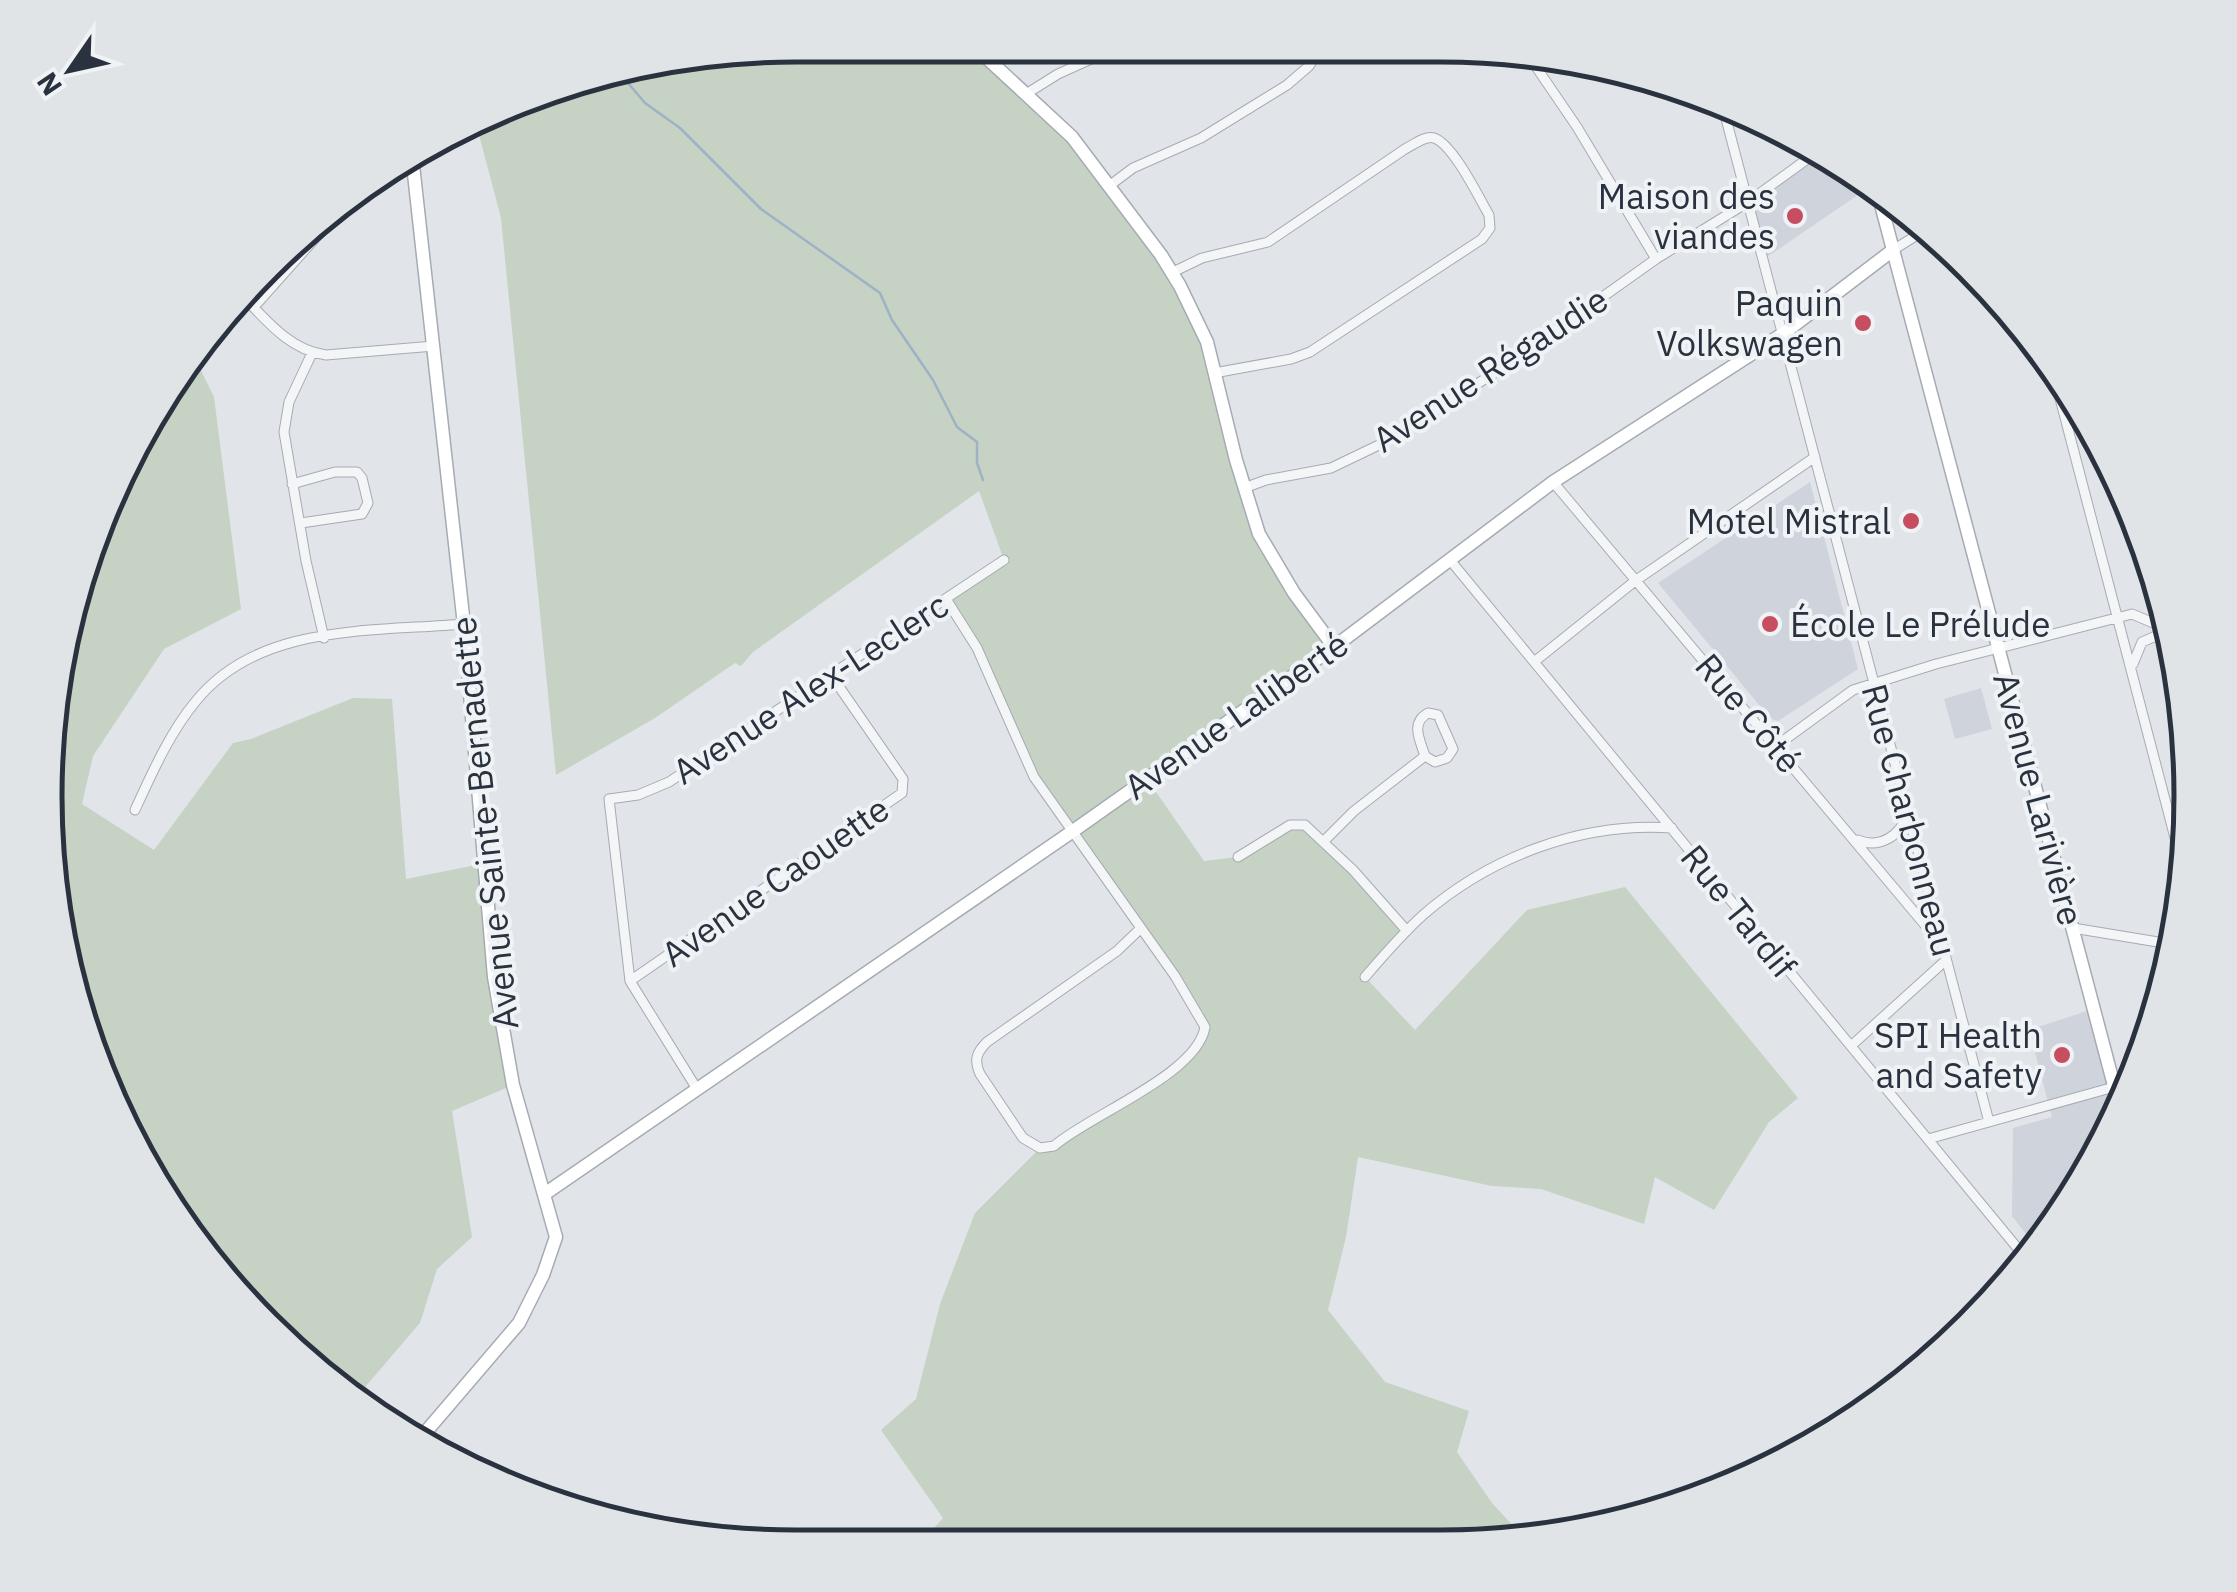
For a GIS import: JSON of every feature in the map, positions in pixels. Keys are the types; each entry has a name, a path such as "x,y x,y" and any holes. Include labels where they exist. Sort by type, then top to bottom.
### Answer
{"street":[{"path":"991,62 1072,137 1171,273 1207,342 1259,534 1334,646"},
{"path":"1026,94 1081,62"},
{"path":"1110,186 1132,168 1201,138 1287,85 1311,62"},
{"path":"1537,69 1656,259"},
{"name":"Rue Charbonneau","path":"1726,120 1988,1122"},
{"path":"1171,273 1202,258 1268,242 1428,137 1448,150 1489,216 1490,228 1482,238 1310,352 1214,372"},
{"name":"Avenue Régaudie","path":"1244,488 1332,468 1383,443 1504,366 1806,160"},
{"name":"Avenue Sainte-Bernadette","path":"414,170 464,624 494,977 513,1085 556,1237 543,1275 519,1323 427,1430"},
{"name":"Avenue Larivière","path":"1883,210 2114,1087"},
{"name":"Avenue Laliberté","path":"546,1193 1073,831 1334,646 1553,482 1784,333 1915,236"},
{"path":"254,308 303,253"},
{"path":"251,305 299,349 312,353 434,346"},
{"path":"312,353 289,402 284,432 324,638"},
{"path":"2062,406 2173,831"},
{"path":"1534,662 1635,581 1814,456"},
{"path":"292,484 336,472 357,472 368,503 362,514 300,523"},
{"name":"Rue Côté","path":"1553,482 1942,946"},
{"name":"Avenue Alex-Leclerc","path":"630,980 609,799 638,795 662,786 1004,560"},
{"name":"Rue Tardif","path":"1450,560 2018,1249"},
{"path":"946,599 977,648 1026,763 1196,1006 1205,1027 1204,1038 1164,1076 1054,1146 1040,1148 1023,1138 980,1074 977,1052 1117,951 1140,929"},
{"path":"1776,746 1854,690 1874,682 2132,614 2154,625"},
{"path":"135,810 193,704 208,688 265,650 372,630 464,624"},
{"path":"2132,672 2142,642 2156,636"},
{"name":"Avenue Caouette","path":"630,980 902,793 903,778 832,675"},
{"path":"1434,713 1445,726 1453,749 1447,758 1436,762 1424,756 1416,726 1421,716 1434,713"},
{"path":"1323,842 1354,811 1424,756"},
{"path":"1851,836 1868,844 1882,842 1894,835 1907,811"},
{"path":"1238,857 1290,825 1304,825 1407,930"},
{"path":"1365,977 1424,914 1498,866 1552,841 1603,829 1672,828"},
{"path":"2073,928 2160,940"},
{"path":"1851,1046 1946,960"},
{"path":"630,980 697,1089"},
{"path":"1928,1139 2114,1087"}],"shaded area":[{"path":"1800,157 1860,194 1764,259 1748,202 1802,162"},
{"name":"École Le Prélude","path":"1810,482 1858,669 1778,721 1770,718 1658,583"},
{"path":"1981,688 1992,729 1955,739 1944,699"},
{"path":"2093,1009 2114,1087 2076,1163 2028,1236 2012,1216 2013,1128 2052,1117 2029,1030"}],"green space":[{"path":"992,62 1051,115 1161,255 1207,342 1252,515 1334,647 1147,779 1204,861 1238,857 1290,825 1305,825 1407,931 1365,977 1415,1030 1527,910 1625,887 1798,1098 1769,1122 1714,1210 1655,1177 1644,1224 1541,1189 1492,1186 1358,1157 1346,1237 1328,1310 1385,1382 1469,1411 1457,1452 1513,1526 1441,1530 932,1530 943,1518 881,1430 916,1399 940,1304 975,1213 1040,1148 1054,1146 1189,1057 1205,1027 1047,796 991,678 946,599 1004,560 979,491 753,652 741,666 735,663 655,718 556,775 501,218 479,135 560,101 653,77 748,64"},
{"path":"200,368 214,397 241,609 164,649 93,756 82,804 154,850 233,743 353,698 392,699 406,879 486,863 513,1085 452,1111 472,1237 437,1269 420,1323 364,1389 277,1315 214,1243 161,1163 118,1077 87,986 69,892 62,796 69,700 77,653 87,606 118,515 161,429"}],"waterway":[{"path":"627,82 645,103 680,128 761,209 880,293 892,320 933,380 957,427 977,442 977,463 983,480"}],"place":[{"name":"Maison des viandes","path":"1795,216"},
{"name":"Paquin Volkswagen","path":"1863,323"},
{"name":"Motel Mistral","path":"1911,521"},
{"name":"École Le Prélude","path":"1770,624"},
{"name":"SPI Health and Safety","path":"2062,1055"}]}
